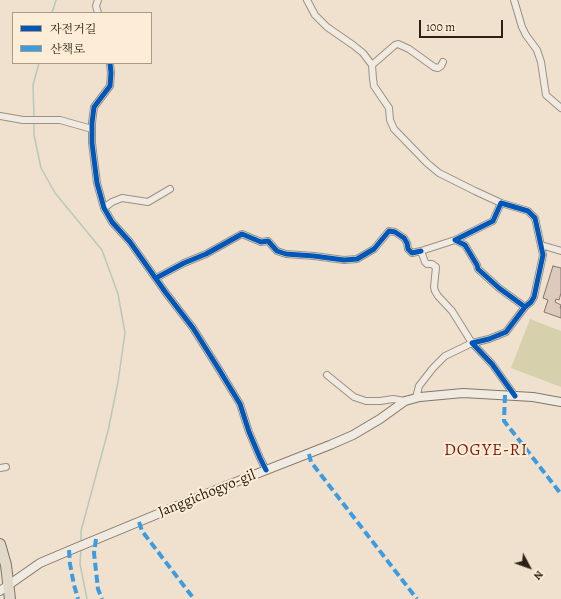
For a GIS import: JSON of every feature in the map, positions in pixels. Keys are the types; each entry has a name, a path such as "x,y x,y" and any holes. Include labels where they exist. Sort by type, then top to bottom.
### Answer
{"highway":[{"path":"0,544 6,565 10,599"}],"main road":[{"name":"Janggichogyo-gil","path":"8,585 40,563 93,540 353,435 380,419 405,401 416,398 463,393 533,397 561,402"},
{"path":"0,591 8,585"}],"street":[{"path":"98,0 96,6 98,12"},
{"path":"307,0 315,15 327,27 363,53 372,65 374,86 389,108 390,120 394,128 427,163 439,173 475,191 501,203 528,211 534,218 543,255 534,297 531,302 525,307 506,332 489,339 472,343 445,356 433,368 419,386 416,398"},
{"path":"514,0 522,27 537,50 541,62 546,95 561,108"},
{"path":"372,65 395,44 409,49 434,67 438,68 443,62"},
{"path":"110,64 110,86 94,107 92,129 92,143 97,183 104,208 112,222 130,242 193,328 240,404 252,438 266,470"},
{"path":"0,116 23,120 60,120 92,129"},
{"path":"104,208 112,202 122,198 148,202 170,189"},
{"path":"156,278 184,263 206,254 242,234 261,242 268,241 277,251 286,254 344,260 357,259 374,249 389,232 395,232 404,238 408,249 412,253 455,240 493,221 501,203"},
{"path":"455,240 465,245 478,269 499,288 525,307"},
{"path":"541,244 561,251"},
{"path":"421,251 425,262 436,267 434,287 438,296 452,311 472,343 492,364 515,396"},
{"name":"Janggichogyo-gil","path":"327,375 354,396 366,401 393,399 405,401"}],"shaded area":[{"path":"530,319 561,331 561,387 511,368"}],"building":[{"path":"553,266 561,268 561,293 559,300 556,299 555,302 561,305 561,318 544,312 548,300 543,298"}],"waterway":[{"path":"52,12 56,0"},
{"path":"34,118 33,85 39,64"},
{"path":"34,122 34,135 41,168 55,193 102,250 118,294 125,333 118,382 108,431 81,531 81,543"},
{"path":"81,549 80,564 87,599"}],"marked path":[{"path":"505,395 504,421 561,494"},
{"path":"309,454 311,462 417,599"},
{"path":"139,522 142,531 194,599"},
{"path":"96,539 94,553 98,589 102,599"},
{"path":"69,550 70,564 78,599"}],"cycle path":[{"path":"110,64 110,86 94,107 92,123 92,143 97,183 104,208 112,222 130,242 193,328 220,371 240,404 249,432 266,470"},
{"path":"515,396 492,364 472,343 489,339 506,332 525,307 531,302 534,297 543,255 535,218 528,211 501,203 493,221 455,240 465,245 478,269 499,288 525,307"},
{"path":"156,278 184,263 206,254 242,234 261,242 268,241 277,251 286,254 344,260 357,259 374,249 389,231 395,232 404,238 408,249 412,253 421,251"}],"district":[{"name":"DOGYE-RI","path":"486,451"}]}
